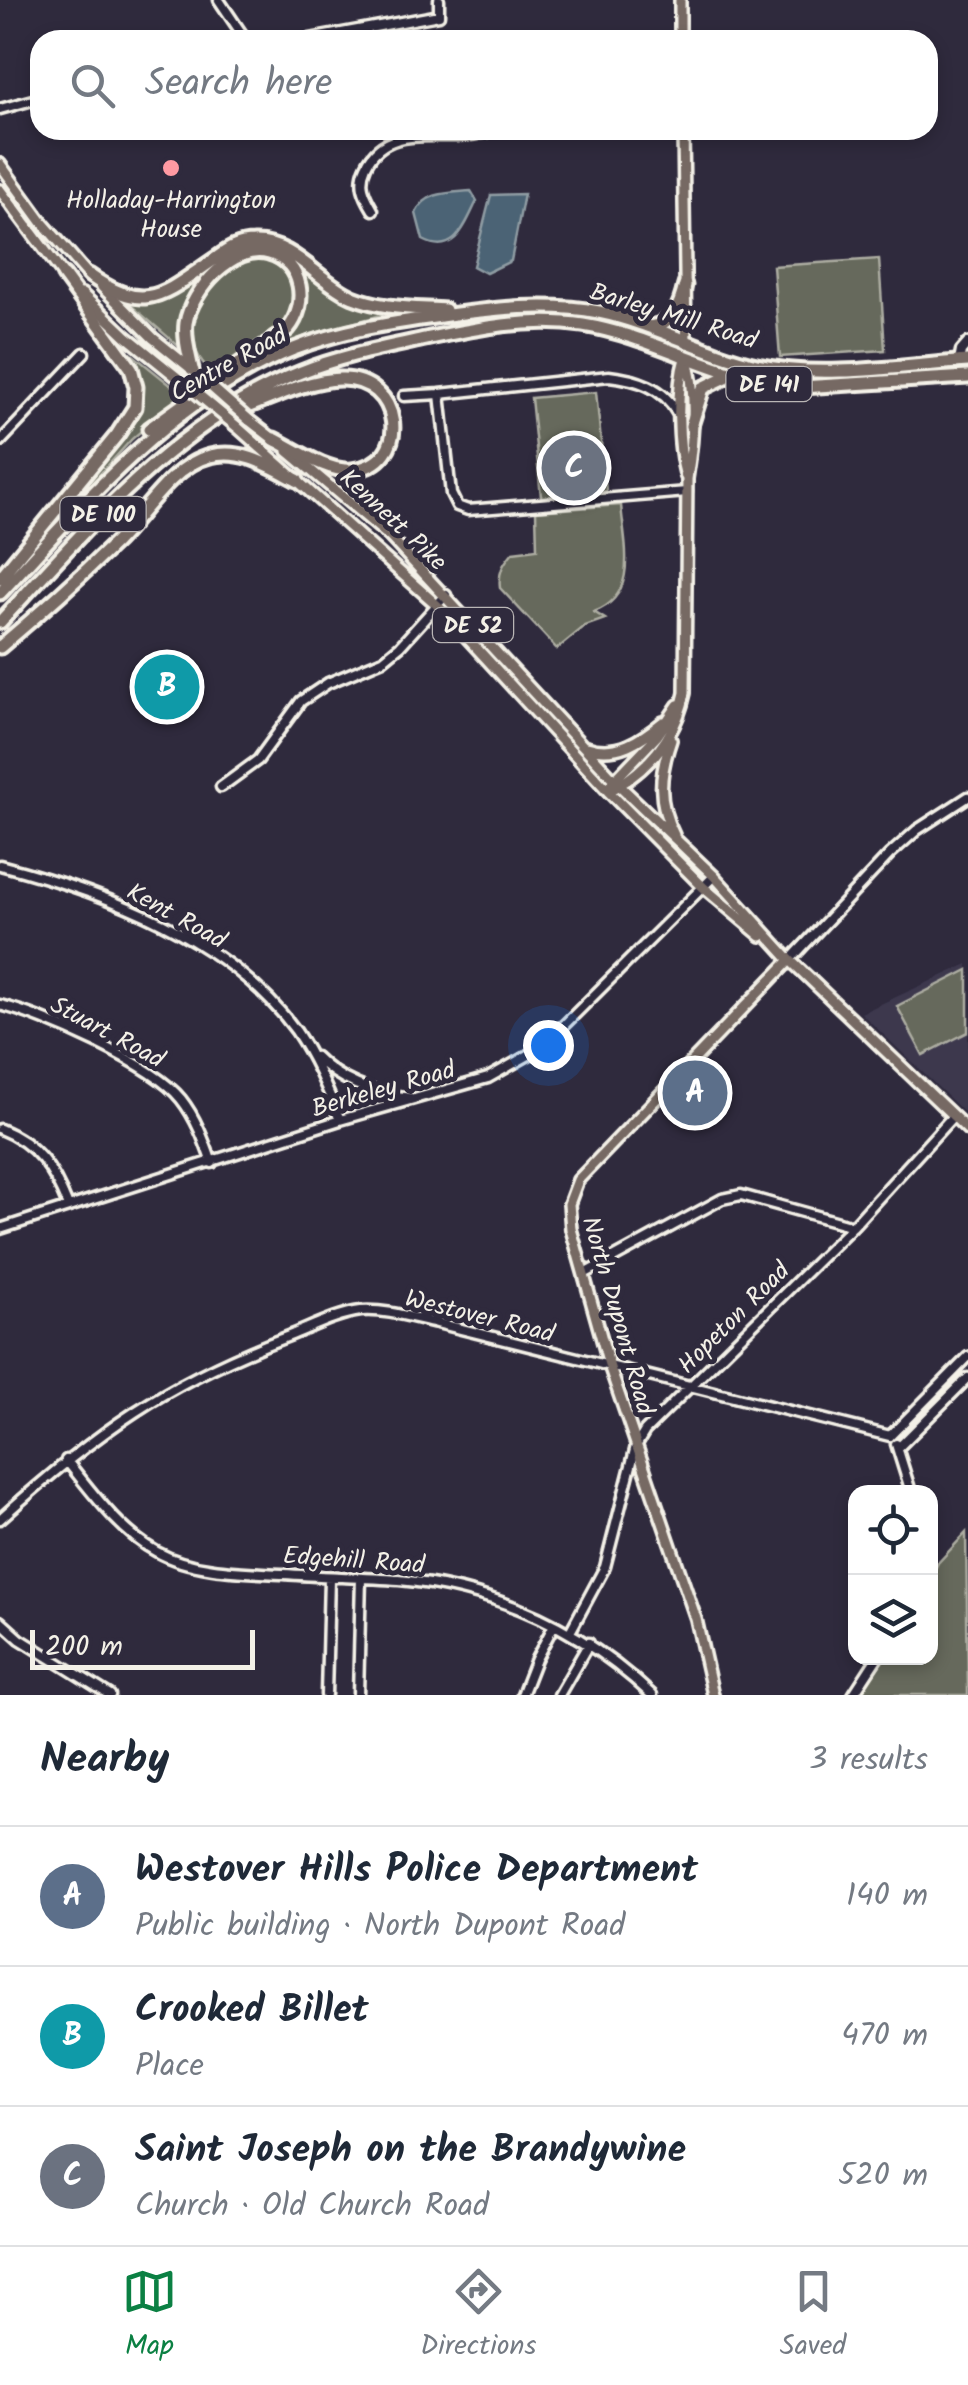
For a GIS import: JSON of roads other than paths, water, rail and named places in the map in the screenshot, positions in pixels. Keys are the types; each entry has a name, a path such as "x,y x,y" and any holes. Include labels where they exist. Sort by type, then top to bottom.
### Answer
{"highway":[{"path":"88,275 124,296 156,296 234,246 269,244 284,249 332,286 374,304 473,311"},
{"path":"84,502 155,423 288,329 297,318 301,295 292,269 270,253 256,252 229,263 204,285 186,322 196,373"},
{"path":"0,578 117,435 135,406 131,368 64,276"},
{"path":"650,326 672,317 685,286"},
{"name":"Centre Road","path":"0,594 84,502 158,431 262,364 361,328 473,311 546,306"},
{"name":"Barley Mill Road","path":"546,306 601,312 748,363 792,370 964,361"},
{"name":"Barley Mill Road","path":"440,336 514,323 562,323 609,330 732,375 788,386 968,377"},
{"name":"Centre Road","path":"0,622 122,495 161,459 216,418 302,372 353,355 440,336"},
{"path":"857,384 946,373 964,361"},
{"path":"686,429 703,388 732,375"},
{"path":"216,418 298,388 342,379 374,388 391,409 394,422 392,439 384,452 370,465 352,470 337,468 274,439"},
{"path":"0,648 116,542 177,473 197,460 214,455 254,458 298,480"}],"main road":[{"path":"680,0 680,30"},
{"path":"680,846 667,821 660,790 664,761 687,682 686,429 691,377 686,357 682,140"},
{"name":"Kennett Pike","path":"0,164 42,222 88,275 153,338 390,537 617,782 714,876 790,960 968,1130"},
{"name":"Kennett Pike","path":"0,190 64,276 126,336 236,426 437,605 608,791 704,887 790,960"},
{"path":"586,747 606,751 632,744 675,718"},
{"path":"608,791 653,758 675,718"},
{"name":"North Dupont Road","path":"713,1695 697,1624 610,1368 568,1216 575,1184 790,960"}],"street":[{"path":"219,0 239,30"},
{"path":"358,30 439,15 439,0"},
{"path":"0,109 30,101"},
{"path":"373,210 365,198 362,178 372,156 386,142 395,140"},
{"path":"964,361 961,351 968,343"},
{"path":"0,442 84,353"},
{"path":"404,396 606,376 624,378 664,395 686,429"},
{"path":"440,394 451,494 457,506 468,510 687,492"},
{"path":"221,787 258,760 300,701 383,660 446,596"},
{"path":"790,960 890,854 917,830 968,797"},
{"name":"Kent Road","path":"0,865 101,896 203,948 271,1001 318,1066 340,1120"},
{"name":"Berkeley Road","path":"0,1229 340,1120 488,1078 541,1048 714,876"},
{"name":"Stuart Road","path":"0,1005 28,1012 82,1036 167,1086 180,1098 200,1130 212,1163"},
{"name":"Kent Road","path":"306,1046 342,1078 384,1094 416,1098"},
{"name":"Hopeton Road","path":"570,1632 605,1566 636,1446 660,1414 853,1226 953,1116"},
{"path":"0,1129 29,1144 48,1163 68,1206"},
{"path":"584,1274 722,1199 740,1196 853,1226"},
{"name":"Westover Road","path":"0,1519 118,1420 224,1360 362,1311 437,1323 890,1436"},
{"path":"909,1485 898,1446 890,1436 968,1357"},
{"path":"898,1446 968,1378"},
{"name":"Edgehill Road","path":"66,1460 98,1500 161,1555 232,1571 445,1586 507,1604 570,1632 652,1695"},
{"path":"326,1695 329,1578"},
{"path":"358,1695 361,1578"},
{"path":"0,1621 20,1639 110,1695"},
{"path":"522,1695 554,1625"},
{"path":"558,1695 589,1643"},
{"path":"852,1695 873,1665"}],"water":[{"path":"471,191 477,201 458,236 443,244 423,240 416,213 420,206 439,194"},
{"path":"524,194 511,261 486,273 473,266 491,195"}],"place":[{"name":"Holladay-Harrington House","path":"171,168"},
{"name":"Saint Joseph on the Brandywine","path":"574,468"},
{"name":"Crooked Billet","path":"167,687"},
{"name":"Westover Hills Police Department","path":"695,1093"}]}
